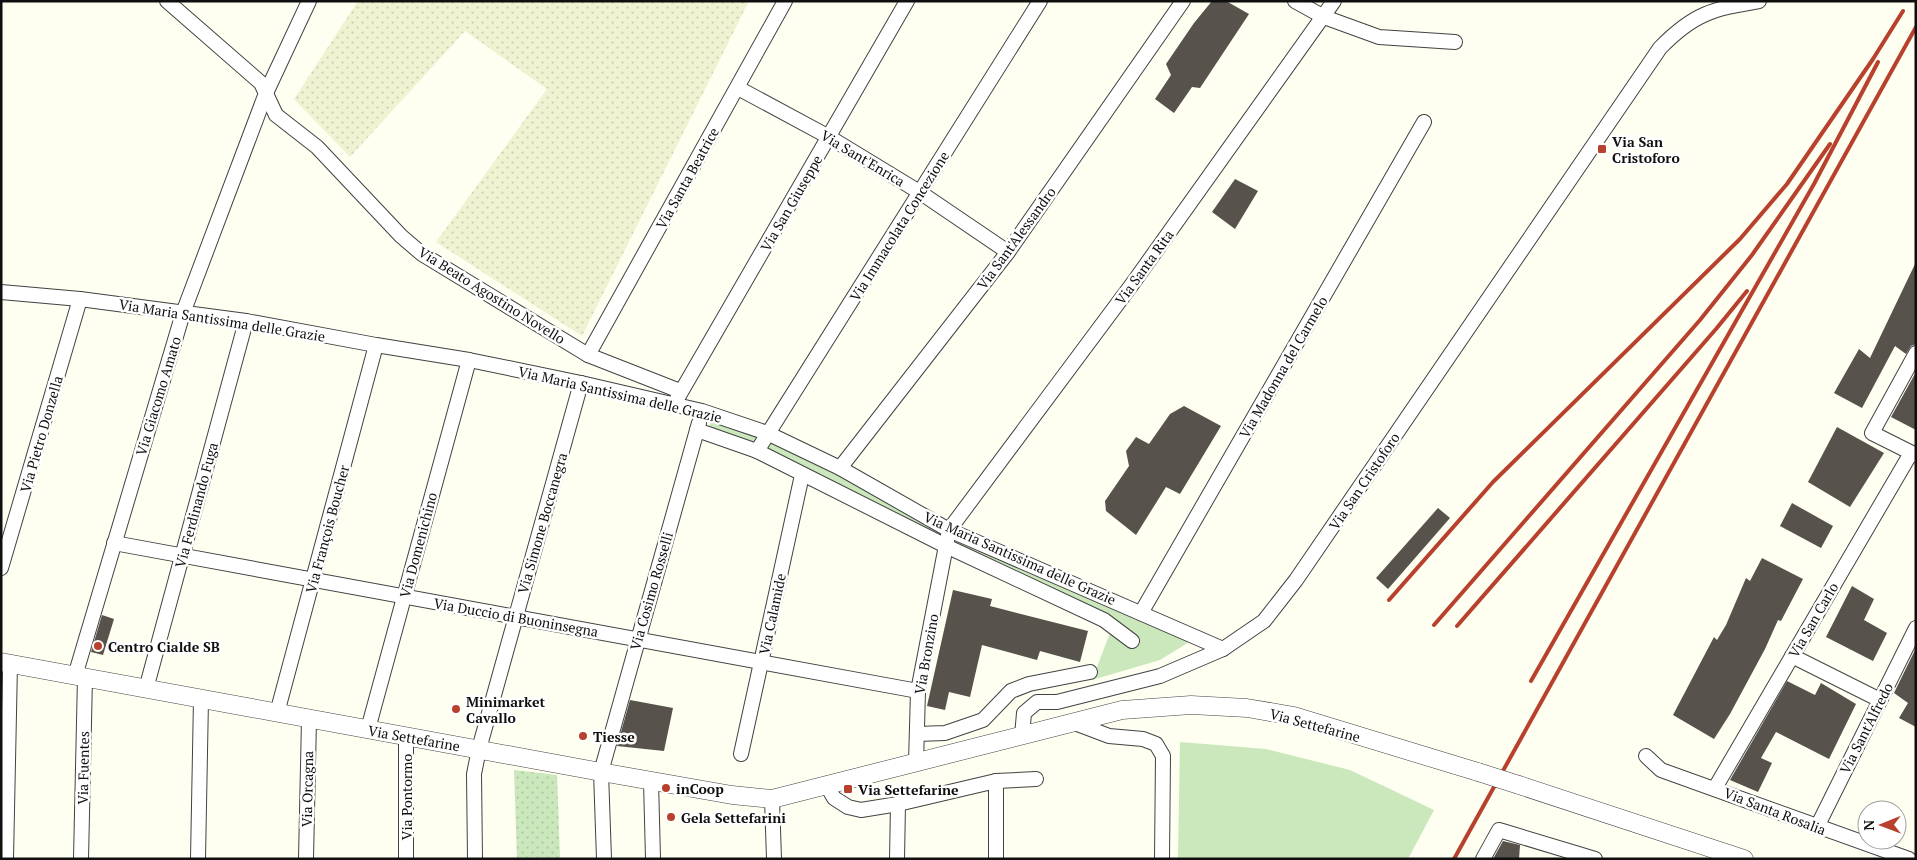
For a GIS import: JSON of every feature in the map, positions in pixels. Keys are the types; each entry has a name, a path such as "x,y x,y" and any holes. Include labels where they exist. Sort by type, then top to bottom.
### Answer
{"street":[{"name":"Via Beato Agostino Novello","path":"167,1 261,83 276,115 317,147 401,236 422,254 588,355"},
{"name":"Via Giacomo Amato","path":"80,677 114,543 183,313 266,93 309,1"},
{"name":"Via Santa Beatrice","path":"588,355 786,1"},
{"name":"Via San Giuseppe","path":"674,404 907,1"},
{"name":"Via Immacolata Concezione","path":"757,451 1040,1"},
{"name":"Via Sant'Alessandro","path":"840,468 1008,252 1183,1"},
{"path":"1295,1 1324,16 1379,37 1456,42"},
{"name":"Via Santa Rita","path":"949,530 1133,284 1334,1"},
{"name":"Via San Cristoforo","path":"1022,736 1024,713 1037,702 1057,702 1160,676 1223,649 1264,621 1296,580 1660,48 1694,18 1707,12 1759,1"},
{"name":"Via Sant'Enrica","path":"738,88 829,137 921,193 1008,252"},
{"name":"Via Madonna del Carmelo","path":"1141,613 1424,122"},
{"name":"Via Maria Santissima delle Grazie","path":"1,292 80,299 246,321 469,360 702,411 767,433 840,468 949,530 1223,649"},
{"name":"Via Pietro Donzella","path":"1,568 80,299"},
{"name":"Via Ferdinando Fuga","path":"146,689 246,321"},
{"name":"Via François Boucher","path":"277,713 376,345"},
{"path":"1913,454 1872,433 1916,353"},
{"name":"Via Maria Santissima delle Grazie","path":"588,355 680,391"},
{"name":"Via Domenichino","path":"368,730 469,360"},
{"name":"Via Simone Boccanegra","path":"476,859 474,774 479,749 581,383"},
{"name":"Via Cosimo Rosselli","path":"604,859 601,772 702,411"},
{"name":"Via Maria Santissima delle Grazie","path":"697,430 757,451 946,546"},
{"name":"Via San Carlo","path":"1715,788 1913,454"},
{"name":"Via Calamide","path":"740,754 802,475"},
{"name":"Via Bronzino","path":"916,763 918,691 949,530"},
{"name":"Via Duccio di Buoninsegna","path":"114,543 918,691"},
{"path":"946,546 1104,620 1132,641"},
{"name":"Via Sant'Alfredo","path":"1817,827 1916,628"},
{"path":"1792,656 1880,700"},
{"path":"6,663 6,859"},
{"name":"Via Settefarine","path":"6,663 651,781 732,795 772,799 1122,710 1191,706 1247,708 1294,716 1519,785 1744,859"},
{"path":"917,734 945,733 983,720 1011,691 1029,684 1090,672"},
{"name":"Via Fuentes","path":"80,677 82,859"},
{"path":"198,859 201,699"},
{"name":"Via Orcagna","path":"306,859 308,719"},
{"path":"1072,722 1110,736 1143,740 1156,744 1163,756 1164,763 1162,859"},
{"name":"Via Pontormo","path":"406,736 406,859"},
{"name":"Via Santa Rosalia","path":"1646,756 1662,770 1909,859"},
{"path":"827,786 834,798 848,807 861,810 898,804 996,782 1036,779"},
{"path":"651,781 653,859"},
{"path":"996,782 996,859"},
{"path":"772,799 774,859"},
{"path":"898,804 898,859"},
{"path":"1483,859 1499,830 1595,859"}],"green space":[{"path":"358,1 749,1 582,336 436,242 547,89 465,31 350,157 294,99"},
{"path":"712,419 756,437 753,445 709,427"},
{"path":"771,440 933,526 928,533 767,450"},
{"path":"958,538 1189,642 1160,660 1092,680 1115,620 956,546"},
{"path":"1180,742 1266,749 1350,770 1434,810 1408,859 1178,859"},
{"path":"514,770 557,775 560,859 517,859"}],"building":[{"path":"1212,1 1226,1 1249,14 1200,88 1192,87 1174,113 1155,99 1171,75 1166,64 1194,23"},
{"path":"1235,179 1258,191 1235,229 1212,212"},
{"path":"1916,262 1916,344 1911,346 1906,354 1895,346 1862,408 1834,393 1859,349 1870,358"},
{"path":"1916,372 1916,430 1891,417"},
{"path":"1184,406 1221,426 1180,494 1166,487 1136,535 1106,511 1105,501 1129,466 1126,451 1136,437 1149,444 1170,414"},
{"path":"1837,427 1884,453 1850,507 1808,482"},
{"path":"1792,503 1833,526 1821,548 1780,526"},
{"path":"1438,508 1450,518 1388,589 1376,578"},
{"path":"1762,558 1803,579 1781,621 1778,620 1765,649 1730,714 1714,739 1673,715 1714,637 1717,640 1726,625 1746,578 1750,581"},
{"path":"1852,586 1874,599 1864,620 1887,633 1873,661 1826,637"},
{"path":"953,590 992,599 990,606 1088,631 1080,662 1040,651 1037,660 982,645 970,697 949,692 945,710 927,706"},
{"path":"102,615 114,619 103,655 91,652"},
{"path":"1916,648 1916,727 1899,718 1908,703 1894,693"},
{"path":"1787,681 1815,695 1821,683 1856,704 1829,759 1776,732 1761,758 1772,763 1758,792 1730,780"},
{"path":"630,700 673,708 664,751 617,746"},
{"path":"1503,841 1520,845 1519,859 1493,859"}],"railway":[{"path":"1389,600 1493,482 1740,239 1787,184 1873,59 1903,11"},
{"path":"1454,859 1916,27"},
{"path":"1531,681 1814,184 1878,62"},
{"path":"1434,625 1700,320 1752,255 1830,144"},
{"path":"1457,626 1747,291"}],"place":[{"name":"Via San Cristoforo","path":"1602,149"},
{"name":"Centro Cialde SB","path":"98,646"},
{"name":"Minimarket Cavallo","path":"456,709"},
{"name":"Tiesse","path":"583,736"},
{"name":"inCoop","path":"666,788"},
{"name":"Via Settefarine","path":"848,789"},
{"name":"Gela Settefarini","path":"671,817"}]}
